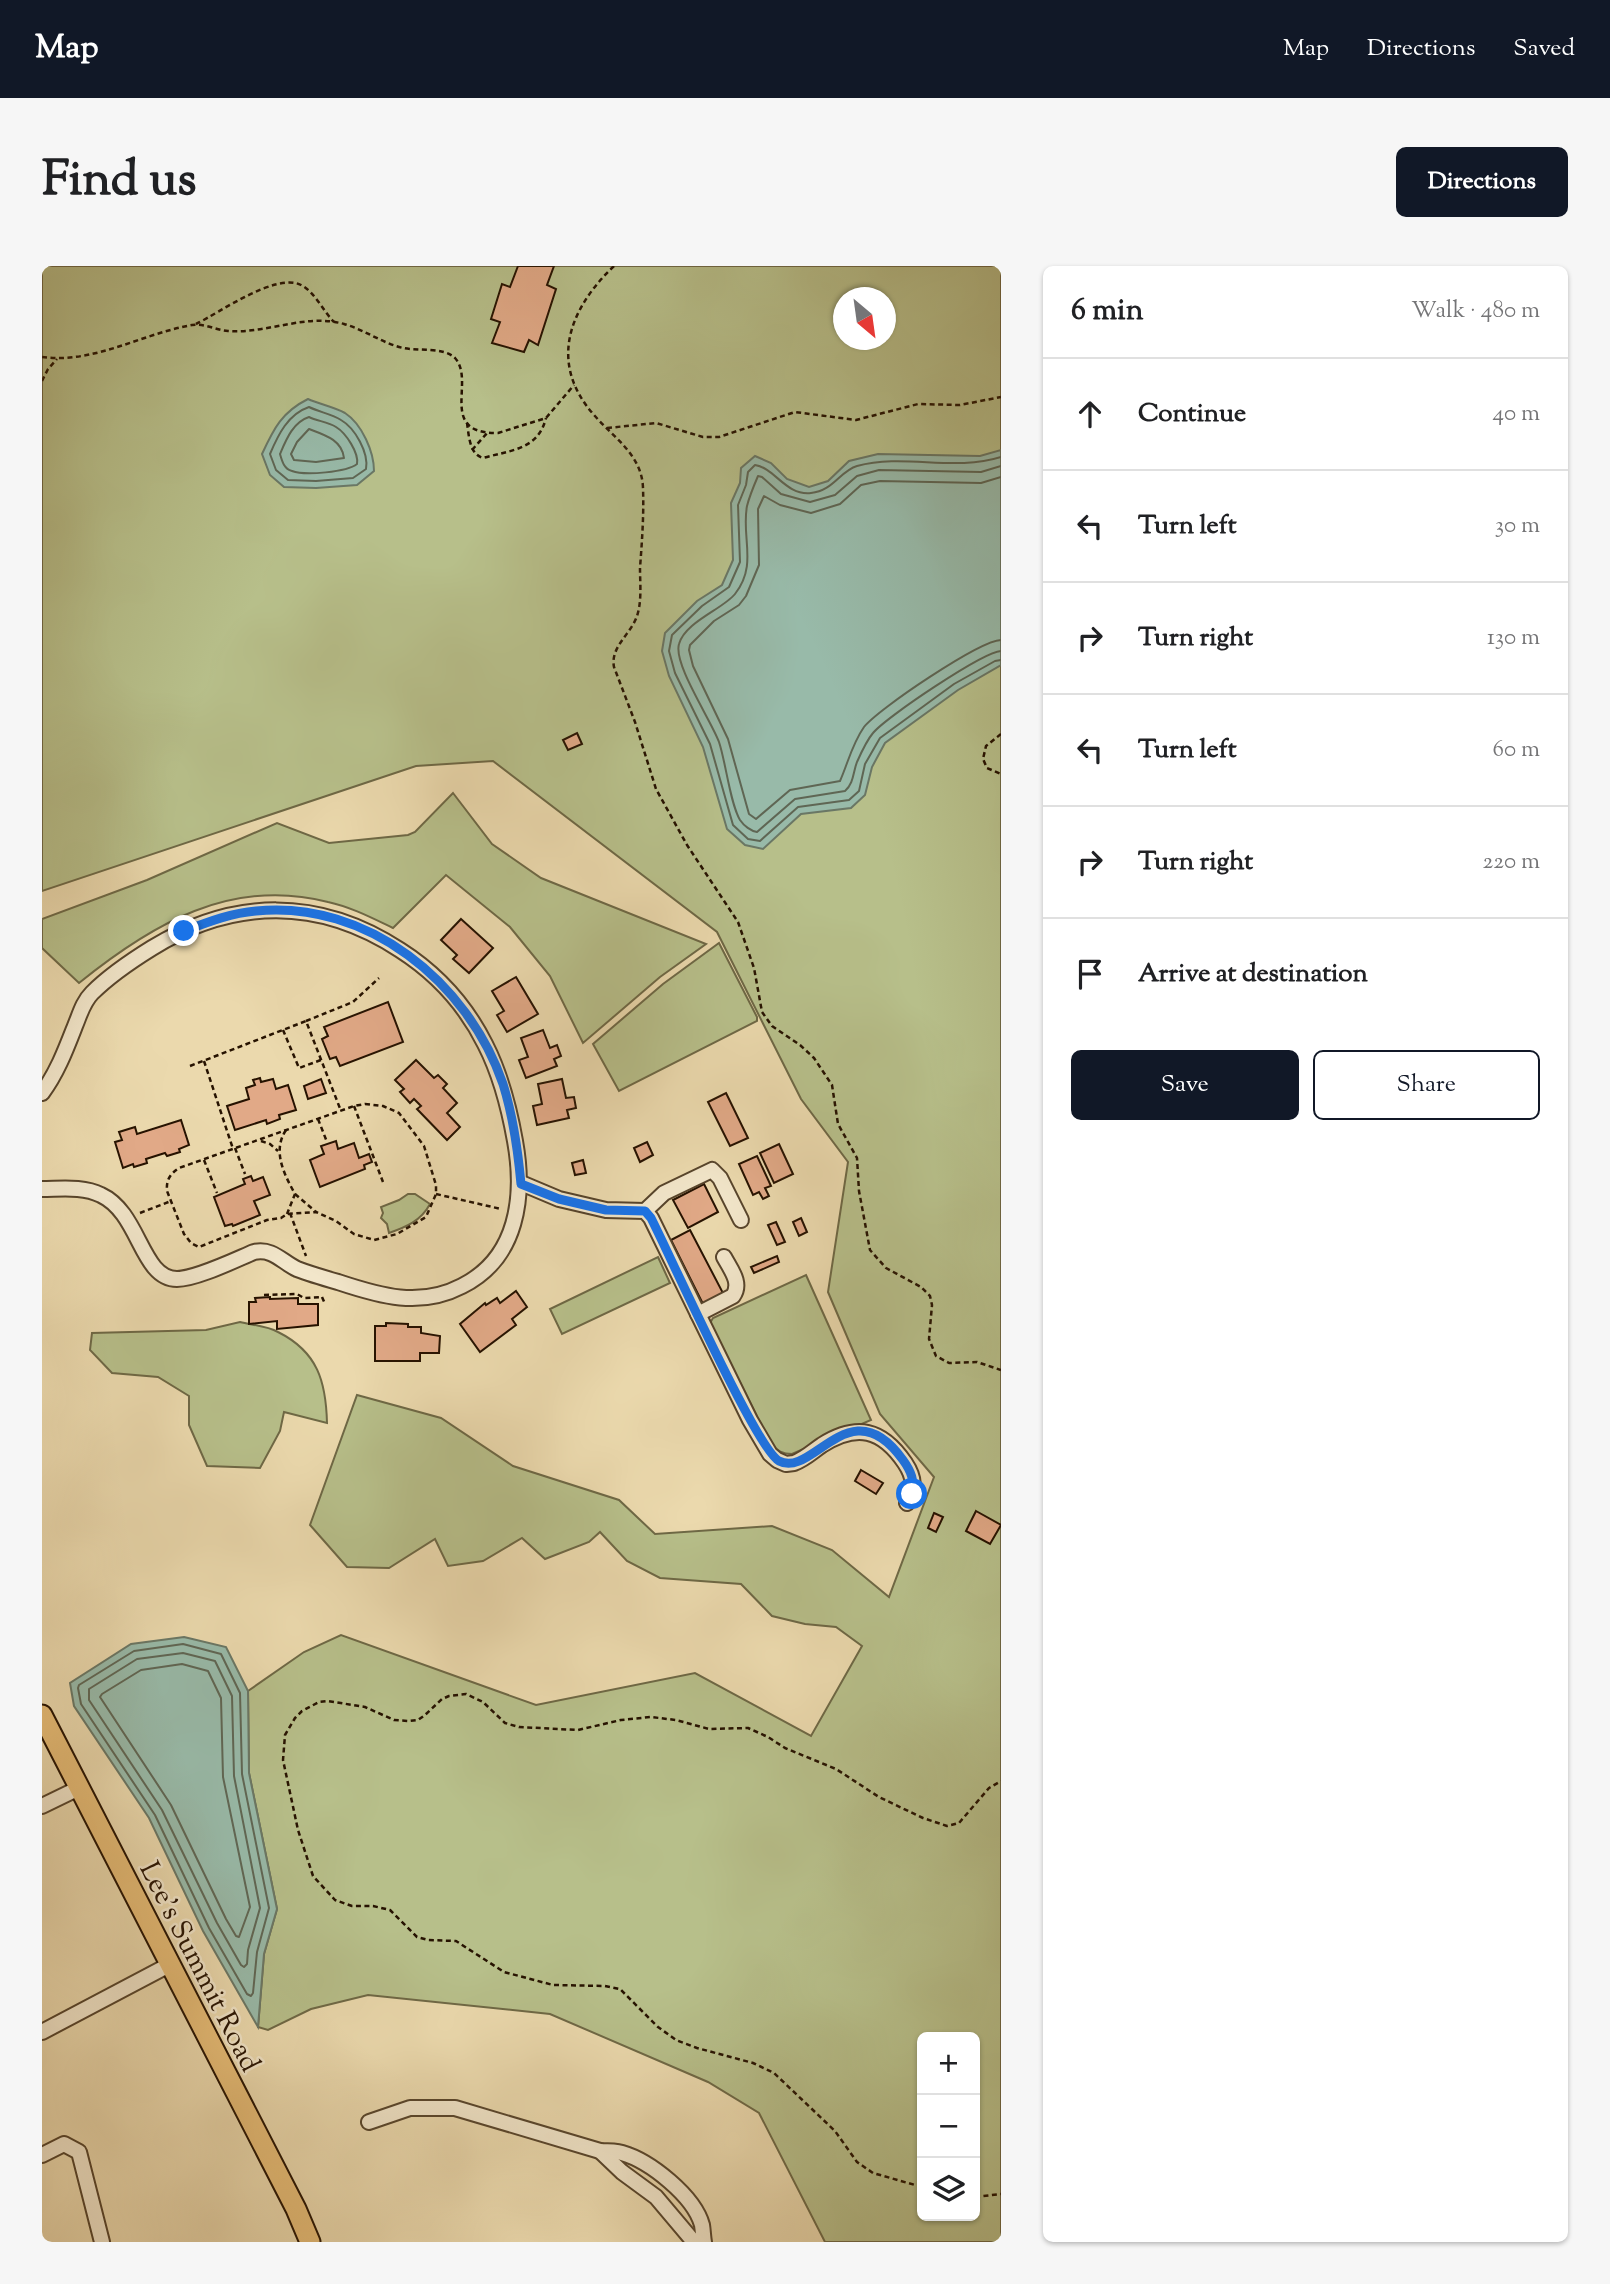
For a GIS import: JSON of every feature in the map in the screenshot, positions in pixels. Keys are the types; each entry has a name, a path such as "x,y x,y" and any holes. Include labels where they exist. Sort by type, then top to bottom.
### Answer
{"main road":[{"name":"Lee's Summit Road","path":"42,1715 296,2209 310,2242"}],"street":[{"path":"42,1093 59,1066 82,1006 89,996 135,959 161,942 212,920 258,910 304,912 347,922 384,939 434,976 463,1009 485,1044 503,1084 521,1184 513,1227 494,1260 474,1280 461,1287 436,1296 407,1299 377,1295 313,1275 263,1251 182,1279 167,1278 154,1269 125,1214 110,1201 89,1191 42,1189"},
{"path":"521,1184 559,1199 606,1210 645,1211 664,1193 712,1170 720,1178 741,1220"},
{"path":"645,1211 651,1218 750,1420 770,1454 786,1464 794,1463 823,1444 843,1435 863,1431 875,1434 888,1443 912,1475 914,1486 907,1503"},
{"path":"698,1314 733,1296 736,1291 736,1279 724,1257"},
{"path":"42,1806 79,1788"},
{"path":"42,2032 169,1965"},
{"path":"369,2122 410,2108 455,2108 600,2151 621,2153 653,2169 678,2189 698,2217 704,2242"},
{"path":"42,2155 64,2144 79,2152 102,2242"},
{"path":"600,2151 622,2172 656,2197 694,2242"}],"path":[{"path":"614,266 593,286 576,316 569,352 574,385 586,405 633,455 643,482 643,541 638,614 616,650 613,663 638,732 648,769 687,845 738,922 751,956 758,1003 764,1017 814,1058 832,1085 838,1124 857,1158 867,1244 872,1254 886,1268 922,1287 930,1296 932,1305 929,1339 936,1356 949,1363 977,1362 1001,1370"},
{"path":"42,357 57,359 93,354 193,325 262,288 286,283 295,283 306,288 334,322"},
{"path":"193,325 244,331 313,321 334,322 394,345 451,355 461,371 460,399 472,450 476,456 483,458 530,444 541,434 546,418 574,385"},
{"path":"42,381 57,359"},
{"path":"607,428 656,423 691,435 711,438 795,412 856,420 918,404 967,404 1001,397"},
{"path":"467,422 474,428 498,433 546,418"},
{"path":"472,450 488,432"},
{"path":"1001,734 986,746 983,759 987,768 1001,774"},
{"path":"190,1066 353,1002 379,978"},
{"path":"306,1021 341,1111"},
{"path":"283,1030 299,1068 321,1059"},
{"path":"204,1061 245,1174"},
{"path":"286,1130 281,1137 278,1151 286,1176 295,1194 316,1212 366,1239 379,1240 421,1221 429,1211 436,1194 436,1185 428,1155 405,1119 392,1109 365,1104 354,1106 341,1111 286,1130 258,1140 204,1160 179,1168 169,1177 167,1191 184,1234 191,1243 199,1247 267,1220 281,1218 288,1213 316,1212"},
{"path":"354,1106 383,1182"},
{"path":"318,1119 327,1142"},
{"path":"258,1140 270,1144 278,1151"},
{"path":"204,1160 216,1192"},
{"path":"295,1194 288,1213 310,1265"},
{"path":"436,1194 517,1212"},
{"path":"140,1213 171,1201"},
{"path":"264,1294 322,1297"},
{"path":"917,2186 866,2169 850,2155 828,2124 774,2073 753,2063 676,2040 658,2027 620,1989 605,1986 553,1985 504,1972 456,1941 417,1937 390,1910 373,1906 352,1906 335,1900 313,1876 298,1830 283,1760 285,1735 302,1711 319,1702 328,1700 365,1707 394,1720 409,1721 418,1720 442,1699 466,1694 483,1702 505,1723 519,1727 578,1730 621,1720 651,1717 676,1720 709,1729 748,1728 785,1748 836,1769 879,1797 923,1818 947,1825 959,1823 989,1788 1001,1781"},
{"path":"980,2196 1001,2194"}],"green space":[{"path":"42,266 1001,266 1001,2242 825,2242 759,2113 708,2082 550,2014 368,1995 311,2009 268,2030 258,2027 264,1954 277,1909 249,1773 248,1691 304,1652 341,1635 536,1705 695,1673 811,1736 862,1646 836,1627 805,1624 772,1616 741,1584 660,1578 627,1561 600,1532 589,1542 545,1559 522,1538 483,1561 448,1566 435,1539 389,1568 347,1567 310,1525 357,1395 441,1418 513,1466 619,1500 655,1534 772,1526 832,1550 889,1597 934,1477 880,1414 828,1292 848,1162 801,1099 717,932 493,761 416,766 42,891"},
{"path":"453,793 492,844 541,878 706,944 660,977 583,1043 550,976 510,927 446,875 393,928 328,902 292,896 258,896 226,901 194,911 164,925 135,942 79,983 42,948 42,919 147,880 277,823 329,843 408,835 415,832"},
{"path":"719,943 757,1021 619,1091 593,1044 663,984"},
{"path":"408,1194 415,1194 430,1204 418,1219 389,1233 387,1224 381,1218 381,1207"},
{"path":"658,1257 670,1283 562,1334 550,1309"},
{"path":"806,1275 871,1420 789,1454 780,1452 771,1444 710,1323 713,1318"},
{"path":"240,1322 274,1330 292,1340 311,1359 325,1394 327,1423 284,1412 280,1431 260,1468 207,1466 189,1425 189,1396 158,1377 112,1373 90,1350 92,1333 206,1330"}],"water":[{"path":"308,399 345,413 362,431 369,447 374,471 357,485 284,487 270,475 262,454 266,445 285,415"},
{"path":"1001,450 1001,665 958,690 885,743 872,767 865,795 851,808 801,814 763,849 745,845 727,829 703,747 669,676 662,651 665,633 697,601 722,585 733,560 731,503 740,483 741,468 755,456 771,463 787,479 809,487 828,481 849,461 878,454 980,456"},
{"path":"184,1637 226,1647 248,1691 249,1773 277,1909 264,1954 258,2027 203,1931 149,1818 74,1706 70,1683 131,1644"}],"building":[{"path":"518,266 554,266 547,285 556,289 538,345 529,340 524,352 492,343 500,322 491,319 502,284 510,287"},
{"path":"577,733 582,744 568,750 563,740"},
{"path":"461,919 493,948 469,973 453,959 457,955 441,940"},
{"path":"516,977 538,1014 507,1032 497,1015 504,1011 492,991"},
{"path":"388,1002 403,1042 340,1066 336,1057 330,1059 322,1039 328,1036 324,1027"},
{"path":"543,1030 550,1048 557,1045 561,1056 554,1059 557,1066 526,1078 519,1060 528,1057 521,1038"},
{"path":"416,1060 434,1078 438,1075 447,1084 443,1088 457,1103 447,1113 460,1127 447,1140 417,1109 421,1106 414,1099 410,1103 400,1092 404,1089 395,1080"},
{"path":"260,1078 261,1082 273,1079 276,1089 288,1085 296,1110 279,1115 280,1119 267,1124 266,1120 235,1130 227,1106 249,1099 246,1088 255,1085 253,1080"},
{"path":"321,1079 326,1093 308,1099 304,1086"},
{"path":"562,1079 566,1098 574,1097 576,1108 567,1110 569,1118 537,1125 533,1106 542,1104 538,1084"},
{"path":"726,1093 748,1138 730,1146 708,1102"},
{"path":"181,1120 189,1145 179,1149 180,1152 167,1156 165,1153 146,1159 147,1163 123,1168 115,1142 122,1140 119,1132 135,1127 137,1134"},
{"path":"336,1141 338,1149 354,1143 359,1158 369,1154 372,1162 364,1165 365,1169 320,1187 310,1160 324,1154 321,1146"},
{"path":"647,1142 653,1155 640,1162 634,1148"},
{"path":"779,1144 793,1174 774,1183 760,1153"},
{"path":"757,1156 771,1186 765,1188 769,1196 763,1199 759,1192 753,1195 739,1164"},
{"path":"583,1160 586,1173 575,1175 572,1163"},
{"path":"251,1176 253,1181 263,1177 270,1195 254,1201 260,1215 233,1226 225,1226 214,1197 245,1184 243,1179"},
{"path":"704,1184 718,1212 688,1228 673,1200"},
{"path":"801,1218 807,1232 799,1236 793,1222"},
{"path":"776,1222 785,1242 777,1245 768,1225"},
{"path":"690,1230 724,1295 704,1306 671,1240"},
{"path":"777,1256 779,1262 754,1273 751,1267"},
{"path":"516,1291 527,1307 512,1319 516,1325 480,1352 460,1324 485,1303 486,1305 497,1298 500,1303"},
{"path":"255,1298 298,1298 298,1304 318,1304 318,1325 277,1329 277,1321 249,1324 249,1302 256,1302"},
{"path":"386,1323 421,1327 421,1333 440,1336 439,1353 420,1353 420,1361 375,1361 375,1326 386,1326"},
{"path":"861,1470 883,1483 876,1494 855,1481"},
{"path":"976,1511 1001,1525 990,1544 966,1531"},
{"path":"934,1513 943,1517 936,1532 928,1528"}],"route":[{"path":"184,931 238,913 258,910 304,912 347,922 384,939 411,957 447,990 475,1026 485,1044 503,1084 510,1109 521,1184 559,1199 606,1210 645,1211 651,1218 750,1420 770,1454 786,1464 794,1463 823,1444 843,1435 855,1431 875,1434 888,1443 906,1464 914,1481 912,1494"}]}
